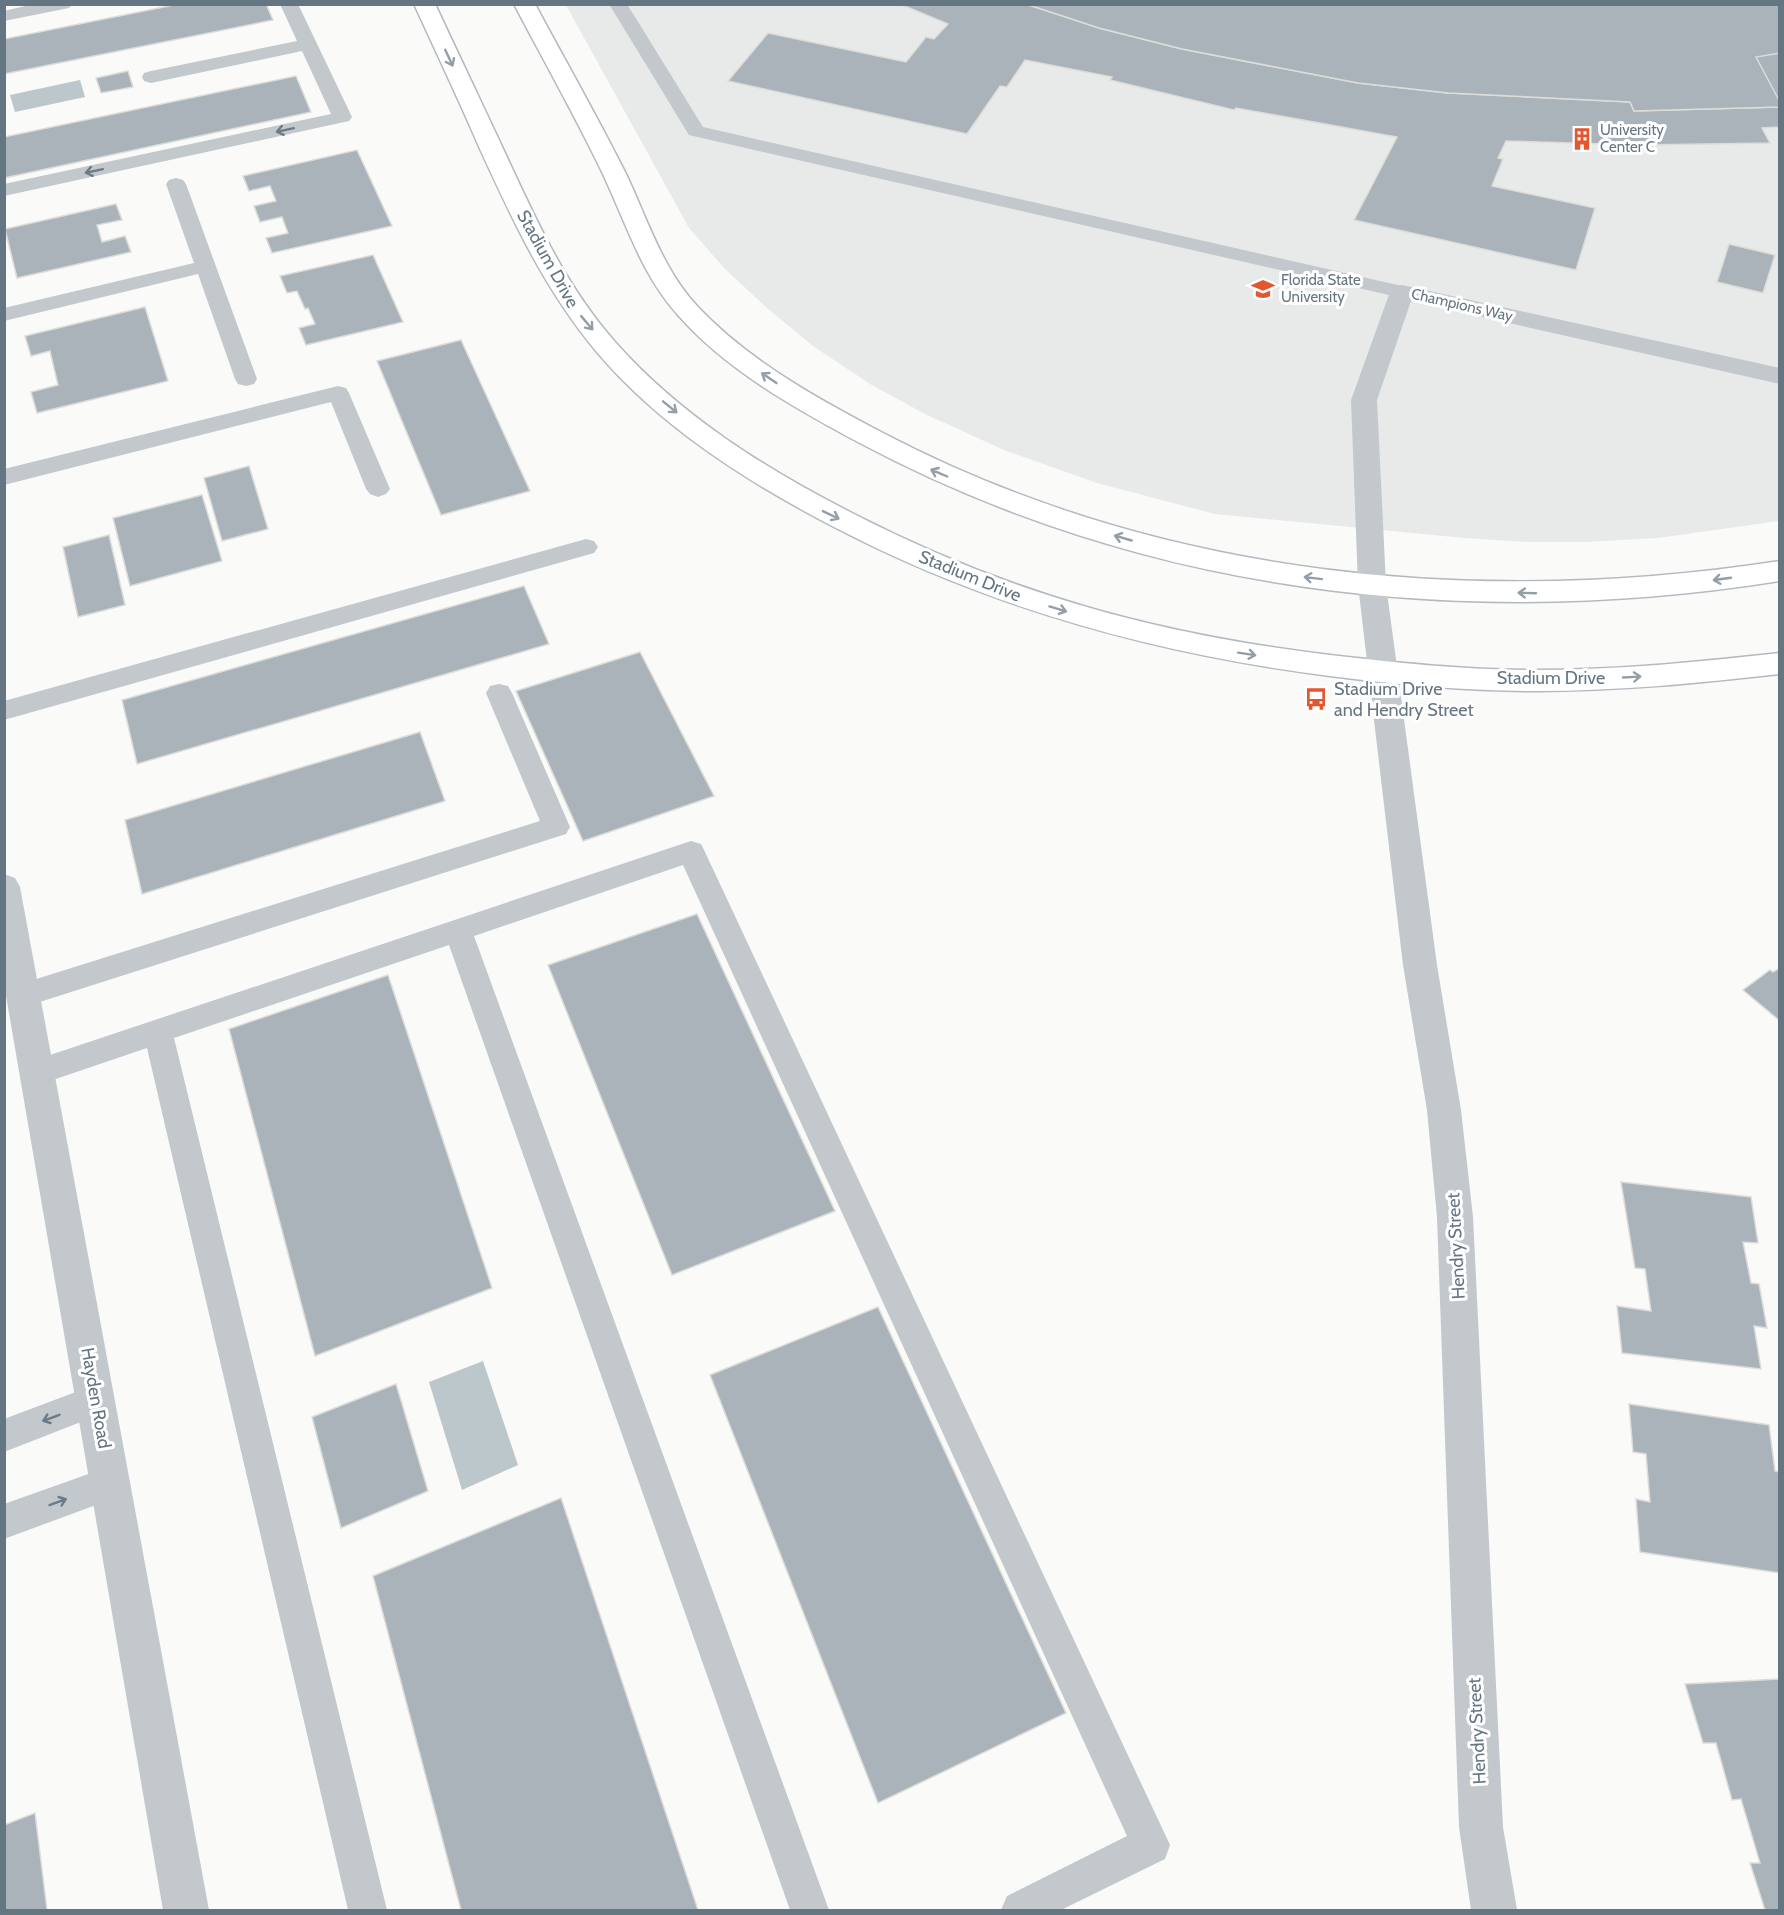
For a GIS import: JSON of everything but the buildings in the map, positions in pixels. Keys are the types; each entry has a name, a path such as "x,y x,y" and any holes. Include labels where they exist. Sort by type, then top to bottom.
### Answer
{"main road":[{"name":"Stadium Drive","path":"424,4 552,273 580,314 614,355 655,395 705,435 761,475 817,508 886,542 953,572 1106,624 1191,644 1286,660 1384,673 1561,681 1652,676 1779,663"},
{"path":"524,4 617,180 650,257 673,295 708,329 755,368 866,437 931,469 995,497 1071,523 1224,563 1294,576 1371,585 1537,594 1676,586 1779,571"}],"street":[{"name":"Champions Way","path":"1371,585 1364,400 1402,291 1779,376"},
{"name":"Hendry Street","path":"1371,585 1420,965 1444,1110 1455,1217 1481,1827 1494,1911"},
{"name":"Hayden Road","path":"4,887 186,1911"}],"lane":[{"path":"4,16 63,4"},
{"path":"4,190 342,117 289,4"},
{"path":"618,4 696,130 1402,291"},
{"path":"151,77 308,44"},
{"path":"176,184 246,379"},
{"path":"4,315 206,266"},
{"path":"4,477 338,393 378,489"},
{"path":"4,711 586,547"},
{"path":"24,995 556,827 499,693"},
{"path":"38,1072 691,852 1151,1845 1021,1911"},
{"path":"458,930 810,1911"},
{"path":"158,1031 368,1911"},
{"path":"4,1436 97,1400"},
{"path":"4,1522 111,1483"}],"shaded area":[{"name":"Florida State University","path":"566,5 1779,5 1779,521 1658,538 1587,542 1528,542 1464,538 1215,514 1097,483 1004,450 925,414 870,384 813,346 725,269 689,228"},
{"path":"80,80 85,97 15,112 10,95"},
{"path":"483,1361 518,1465 462,1490 429,1382"}],"place":[{"name":"University Center C","path":"1582,139"},
{"name":"Florida State University","path":"1263,289"},
{"name":"Stadium Drive and Hendry Street","path":"1316,699"}]}
